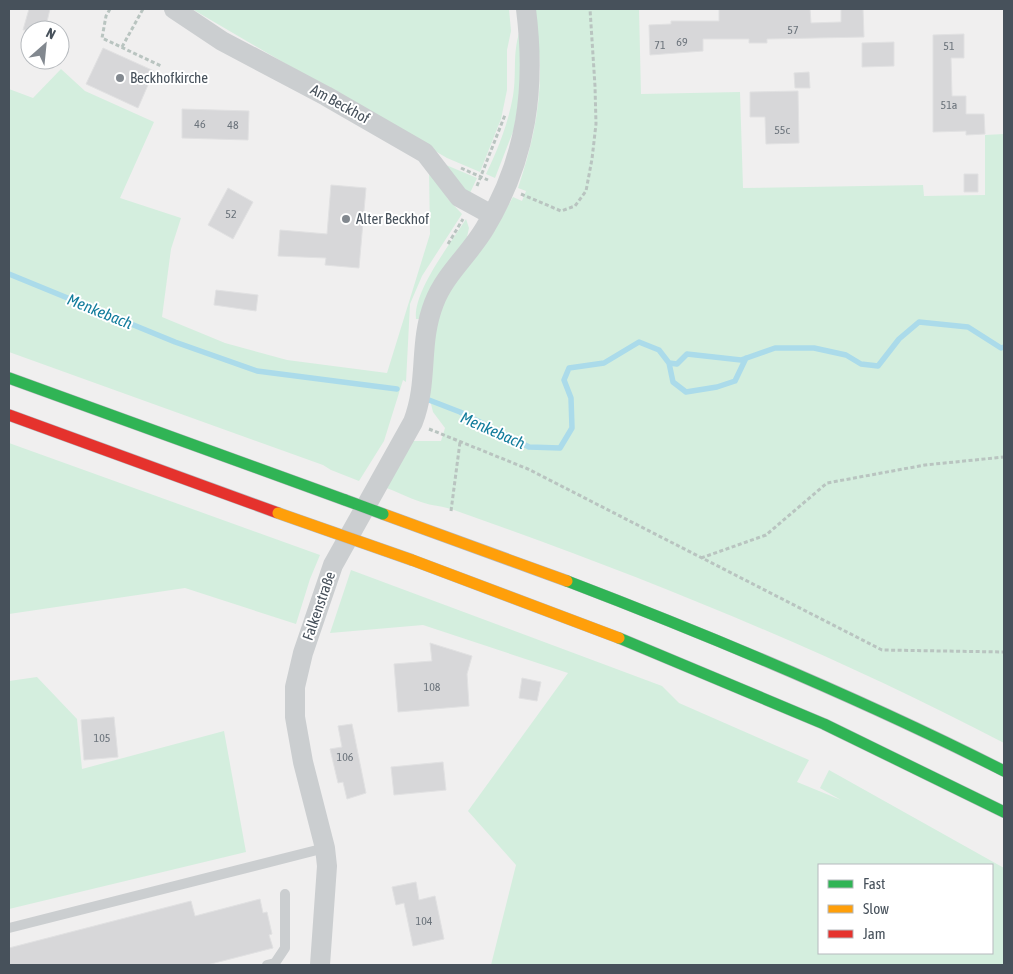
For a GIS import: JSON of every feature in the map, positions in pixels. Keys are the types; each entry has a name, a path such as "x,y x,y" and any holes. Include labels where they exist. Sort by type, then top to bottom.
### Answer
{"highway":[{"path":"9,378 636,606 800,674 1004,771"},
{"path":"9,415 412,560 642,646 826,724 973,794 1004,812"}],"street":[{"name":"Am Beckhof","path":"174,9 222,41 326,96 425,153 459,197 492,215"},
{"name":"Falkenstraße","path":"320,965 326,889 325,848 296,726 295,687 306,644 333,565 412,422 423,388 424,343 427,322 442,285 473,245 492,215 522,143 530,88 531,49 526,9"}],"lane":[{"path":"9,928 325,848"},
{"path":"268,965 275,963 285,948 284,894"}],"path":[{"path":"110,9 106,16 102,38 161,66"},
{"path":"122,47 143,9"},
{"path":"507,109 481,177 561,211 575,206 586,191 596,124 596,86 590,9"},
{"path":"412,422 528,469 882,650 1004,652"},
{"path":"451,511 460,442"},
{"path":"701,558 766,534 827,483 925,465 1004,457"}],"green space":[{"path":"192,9 509,9 511,31 507,50 507,90 501,119 480,172 447,158"},
{"path":"534,9 639,9 641,94 740,92 743,188 923,185 924,196 985,195 985,135 1004,134 1004,743 938,709 802,646 664,588 524,535 450,509 416,500 384,487 410,441 441,441 445,428 433,412 428,392 435,324 449,291 490,238 513,197 522,201 526,191 518,188 534,130 540,86"},
{"path":"520,30 523,75 514,129 495,178 486,174 502,136 511,106 516,47"},
{"path":"62,70 85,91 154,122 120,198 181,218 171,249 162,317 225,343 287,360 387,373 430,234 429,169 448,199 462,214 422,276 410,304 406,382 403,380 384,441 359,481 323,465 9,352 9,89 33,98"},
{"path":"446,165 477,178 470,193 462,189"},
{"path":"466,219 469,228 467,237 421,319 416,319 420,295 427,281"},
{"path":"9,443 320,555 310,579 296,624 185,588 9,614"},
{"path":"351,570 662,686 679,703 809,760 797,782 841,800 820,788 829,770 1004,868 1004,965 491,965 516,865 468,811 568,673 423,625 330,633"},
{"path":"37,677 77,719 82,769 224,731 246,852 9,909 9,681"}],"building":[{"path":"29,9 50,9 47,20 26,20"},
{"path":"719,9 810,9 811,23 841,22 841,9 863,9 864,37 767,39 767,43 749,43 749,39 703,39 703,51 650,55 649,25 671,24 671,21 719,21"},
{"path":"964,34 964,58 951,58 952,96 966,96 966,114 984,114 985,134 966,135 966,131 933,132 933,35"},
{"path":"894,42 894,66 862,67 862,43"},
{"name":"Beckhofkirche","path":"103,48 154,71 138,108 86,84"},
{"path":"809,72 810,88 795,88 794,73"},
{"path":"798,91 799,143 766,144 765,117 750,117 750,92"},
{"path":"182,109 249,111 248,140 182,138"},
{"path":"964,174 978,174 978,192 964,192"},
{"name":"Alter Beckhof","path":"331,185 366,188 359,268 325,265 326,258 278,256 280,230 327,234"},
{"path":"228,188 253,202 233,239 208,225"},
{"path":"216,290 258,295 256,311 214,305"},
{"path":"430,643 472,656 467,674 469,706 398,712 394,664 432,661"},
{"path":"522,678 541,682 537,701 519,698"},
{"path":"114,717 118,757 84,760 81,720"},
{"path":"352,724 366,793 347,799 343,782 338,783 330,749 342,747 338,726"},
{"path":"443,762 446,790 394,795 391,767"},
{"path":"416,882 419,900 435,896 444,939 413,946 404,903 396,905 392,887"},
{"path":"260,899 263,913 267,912 272,934 269,935 273,948 207,965 9,965 9,948 191,901 195,916"}],"waterway":[{"name":"Menkebach","path":"9,274 175,342 257,371 397,389"},
{"name":"Menkebach","path":"429,400 460,412 529,447 560,448 572,428 571,398 564,380 569,368 604,363 639,342 659,350 669,363 677,364 687,354 741,360 775,348 814,348 846,355 861,364 878,366 899,339 919,322 968,327 1001,348 1004,347"},
{"path":"669,363 673,382 686,392 717,387 735,381 746,358"}],"traffic: fast":[{"path":"9,378 345,500"},
{"path":"345,500 383,514"},
{"path":"567,581 788,670 897,719 1004,771"},
{"path":"619,638 824,724 1004,812"}],"traffic: slow":[{"path":"278,513 412,560"},
{"path":"383,514 567,581"},
{"path":"412,560 619,638"}],"traffic: jam":[{"path":"9,415 278,513"}],"place":[{"name":"Beckhofkirche","path":"120,78"},
{"name":"Alter Beckhof","path":"346,219"}]}
